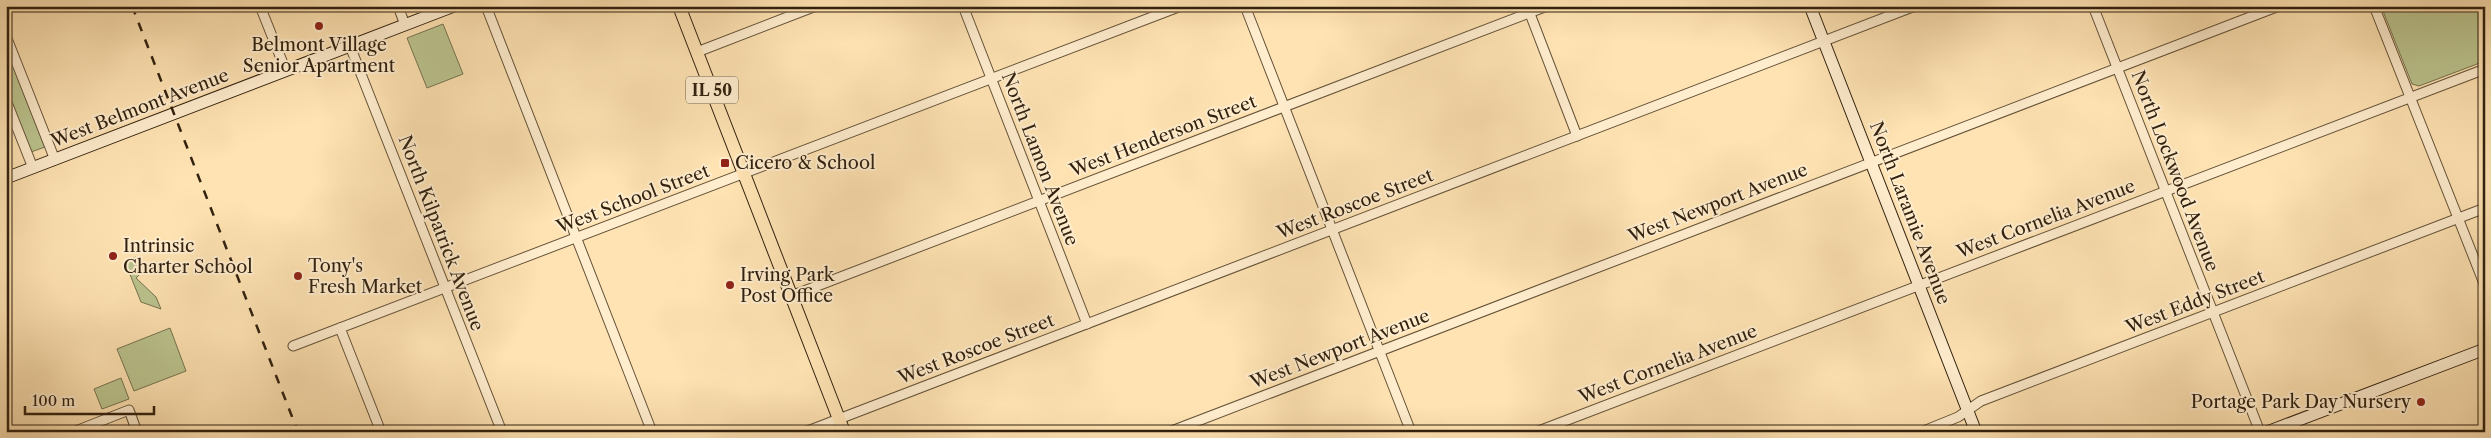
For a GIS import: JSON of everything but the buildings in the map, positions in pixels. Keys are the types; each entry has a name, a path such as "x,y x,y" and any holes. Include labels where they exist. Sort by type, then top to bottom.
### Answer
{"main road":[{"name":"IL 50","path":"679,6 844,432"}],"street":[{"path":"260,6 286,71"},
{"path":"398,6 405,25"},
{"name":"West Belmont Avenue","path":"6,178 454,6"},
{"path":"486,6 652,432"},
{"path":"697,52 816,6"},
{"name":"North Lamon Avenue","path":"963,6 1087,324"},
{"name":"West School Street","path":"293,346 1181,6"},
{"path":"1245,6 1411,432"},
{"name":"West Henderson Street","path":"791,296 1284,107 1528,10 1547,6"},
{"name":"North Laramie Avenue","path":"1810,6 1976,432"},
{"name":"West Roscoe Street","path":"806,432 1915,6"},
{"name":"North Lockwood Avenue","path":"2093,6 2260,432"},
{"name":"West Newport Avenue","path":"1169,432 2279,6"},
{"path":"2374,6 2484,283"},
{"path":"1528,10 1577,136"},
{"path":"6,36 55,160"},
{"name":"North Kilpatrick Avenue","path":"350,46 502,432"},
{"name":"West Cornelia Avenue","path":"1536,432 2485,69"},
{"path":"6,100 33,168"},
{"name":"West Eddy Street","path":"1921,432 1958,418 1981,401 2485,208"},
{"path":"340,328 381,432"},
{"path":"2266,432 2485,349"},
{"path":"73,432 129,410 137,432"}],"green space":[{"path":"2381,6 2485,6 2485,61 2419,86 2412,84"},
{"path":"443,24 463,74 427,88 407,38"},
{"path":"6,47 45,147 31,152 6,88"},
{"path":"136,257 142,272 136,278 156,297 161,309 141,302 125,262"},
{"path":"170,328 186,371 134,391 117,349"},
{"path":"121,378 129,399 102,409 94,389"}],"railway":[{"path":"132,6 298,432"}],"place":[{"name":"Belmont Village Senior Apartment","path":"319,26"},
{"name":"Cicero & School","path":"725,163"},
{"name":"Intrinsic Charter School","path":"113,256"},
{"name":"Tony's Fresh Market","path":"298,276"},
{"name":"Irving Park Post Office","path":"730,285"},
{"name":"Portage Park Day Nursery","path":"2421,402"}]}
